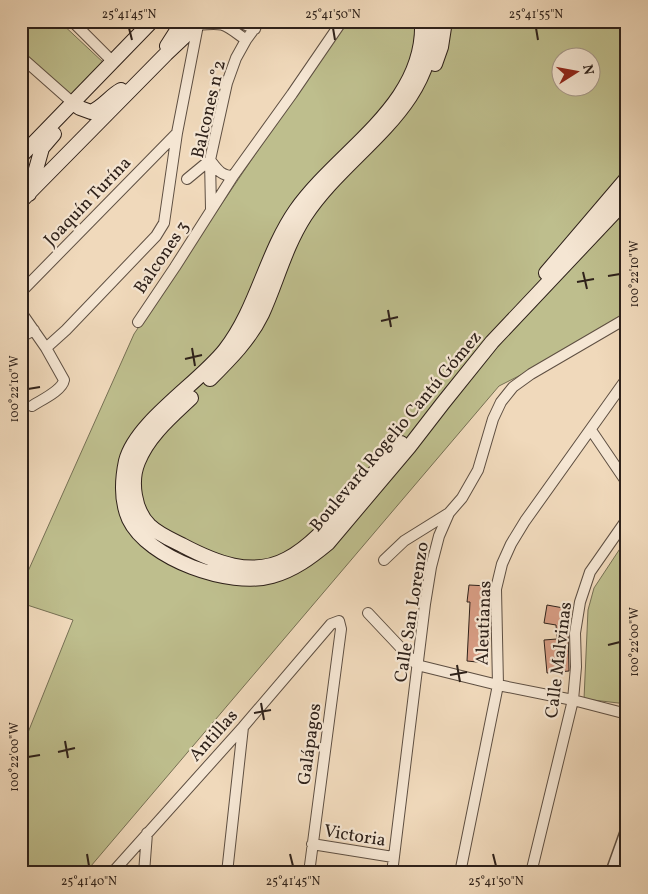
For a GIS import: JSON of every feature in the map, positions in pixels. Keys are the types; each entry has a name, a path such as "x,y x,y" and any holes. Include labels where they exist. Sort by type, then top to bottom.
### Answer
{"main road":[{"path":"21,156 112,76 114,72 113,62 152,21"},
{"path":"166,54 166,48 184,21"},
{"name":"Boulevard Rogelio Cantú Gómez","path":"422,21 420,50 403,91 389,110 325,176 297,209 284,229 240,327 224,351 150,423 136,441 126,459 122,483 124,502 130,519 140,533 161,551 191,567 224,577 253,580 271,577 292,569 314,555 328,543 410,447 443,402 492,342 627,200"},
{"name":"Boulevard Rogelio Cantú Gómez","path":"433,21 431,54 424,72 398,116 324,192 306,215 291,239 261,314 247,338 233,356 169,419 146,446 137,462 136,499 140,512 150,526 168,538 196,552 222,563 247,568 268,566 286,559 320,535 404,439 485,336 543,277 627,178"},
{"path":"398,116 407,112 413,105 434,69 441,47 445,21"},
{"path":"25,198 135,85 199,23"},
{"path":"77,106 86,111 94,110 124,87 135,85"},
{"path":"25,198 39,155 47,142 77,106"},
{"path":"21,161 28,162 35,170"}],"street":[{"path":"72,21 113,62"},
{"path":"237,21 258,25"},
{"name":"Balcones 3","path":"138,322 212,210 232,176 342,21"},
{"path":"46,348 66,330 156,236 164,223 177,133 199,23 224,22 246,40"},
{"name":"Balcones n°2","path":"212,210 210,160 227,83 236,58 246,40 258,25"},
{"path":"21,57 77,106"},
{"name":"Joaquín Turína","path":"21,292 177,133"},
{"path":"187,179 210,160 221,173 226,176 232,176"},
{"path":"21,312 46,348 64,380 63,384 32,406"},
{"name":"Calle San Lorenzo","path":"392,873 417,664 431,567 439,536 449,513 462,498 478,470 493,419 501,402 513,387 531,374 627,318"},
{"path":"21,337 34,330"},
{"name":"Aleutianas","path":"460,873 498,685 496,589 502,564 525,520 627,378"},
{"path":"590,430 627,483"},
{"path":"384,560 404,541 449,513"},
{"name":"Calle Malvinas","path":"531,873 573,700 576,667 575,633 580,602 590,572 627,519"},
{"path":"368,613 417,664 498,685 573,700 627,714"},
{"name":"Antillas","path":"112,873 243,727 332,624 339,621"},
{"name":"Galápagos","path":"309,873 342,629 339,621"},
{"path":"227,873 243,727"},
{"path":"612,873 627,830"},
{"path":"144,873 147,834"},
{"name":"Victoria","path":"312,844 394,857"}],"green space":[{"path":"21,21 59,21 105,64 72,98 21,52"},
{"path":"342,21 627,21 627,321 499,386 85,873 21,873 21,741 27,735 73,620 21,603 21,587 134,334 339,30"},
{"path":"627,538 627,704 584,699 588,610 594,588"}],"building":[{"path":"469,585 488,586 486,608 490,608 488,630 490,631 487,663 467,661 470,602 467,602"},
{"path":"547,605 569,609 566,631 568,631 569,671 547,673 544,640 557,639 556,625 544,623"}]}
